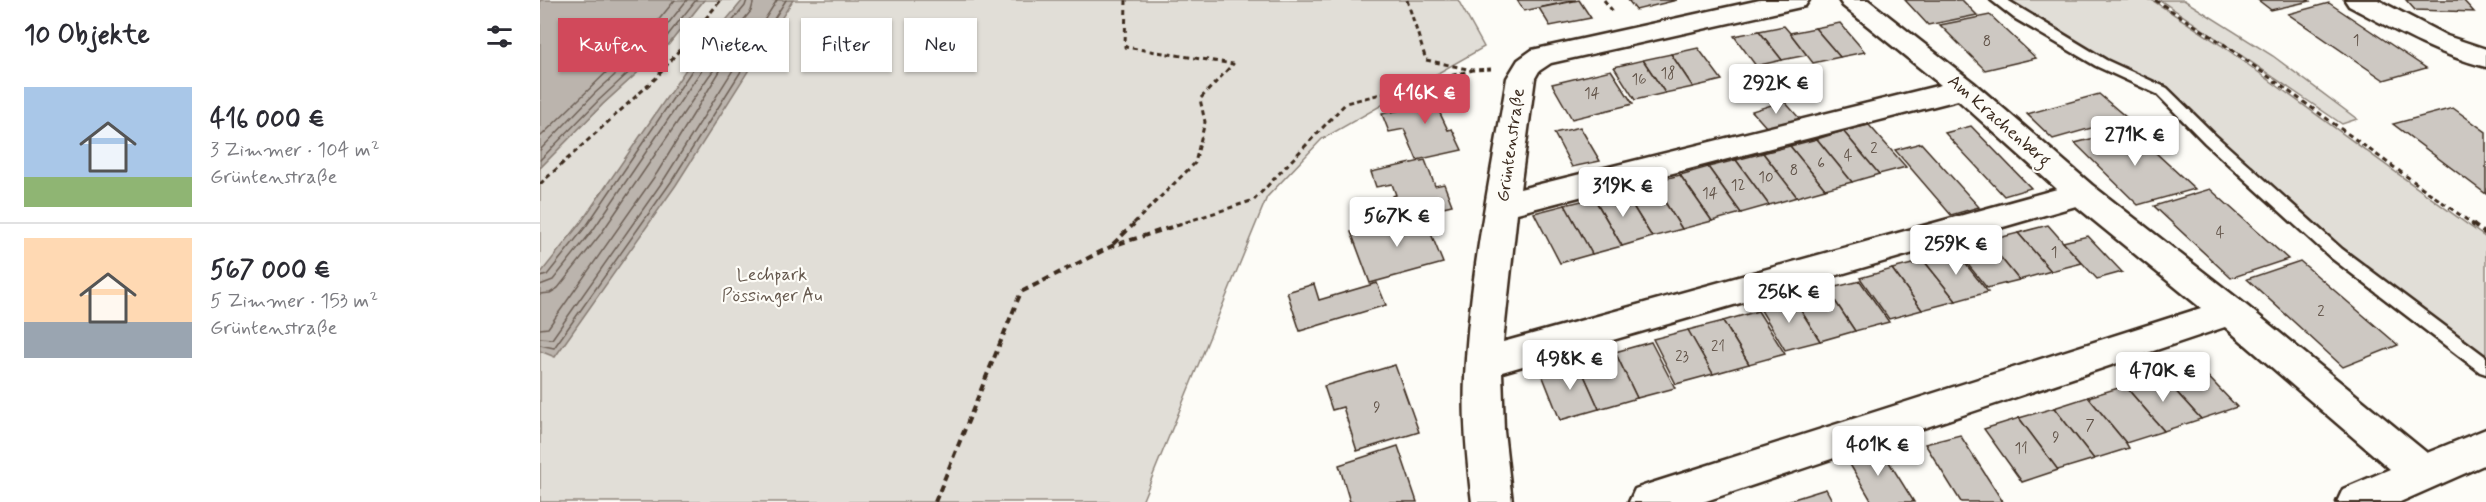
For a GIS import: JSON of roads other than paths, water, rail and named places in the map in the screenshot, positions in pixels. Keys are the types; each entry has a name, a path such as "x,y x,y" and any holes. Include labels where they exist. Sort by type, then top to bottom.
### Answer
{"street":[{"name":"Grüntenstraße","path":"1492,502 1486,450 1484,362 1502,205 1521,78 1528,66 1542,56 1796,0"},
{"name":"Am Krachenberg","path":"1852,0 1964,89 2081,193 2230,312 2424,474"},
{"path":"2358,0 2441,42 2474,56 2486,58"},
{"path":"1502,205 1964,89"},
{"path":"1484,362 2081,193"},
{"path":"1649,502 2230,312"},
{"path":"2357,502 2486,446"}],"lane":[{"path":"1998,0 2019,15 2101,63 2162,91 2336,253 2486,368"}],"water":[{"path":"540,0 704,0 690,18 680,18 680,30 668,45 668,18 558,18 558,72 638,72 540,168"},
{"path":"743,0 793,0 782,18 728,18"},
{"path":"684,72 747,72 676,185 555,357 540,351 540,274 582,221"}],"park label":[{"name":"Lechpark Pössinger Au","path":"772,285"}]}
